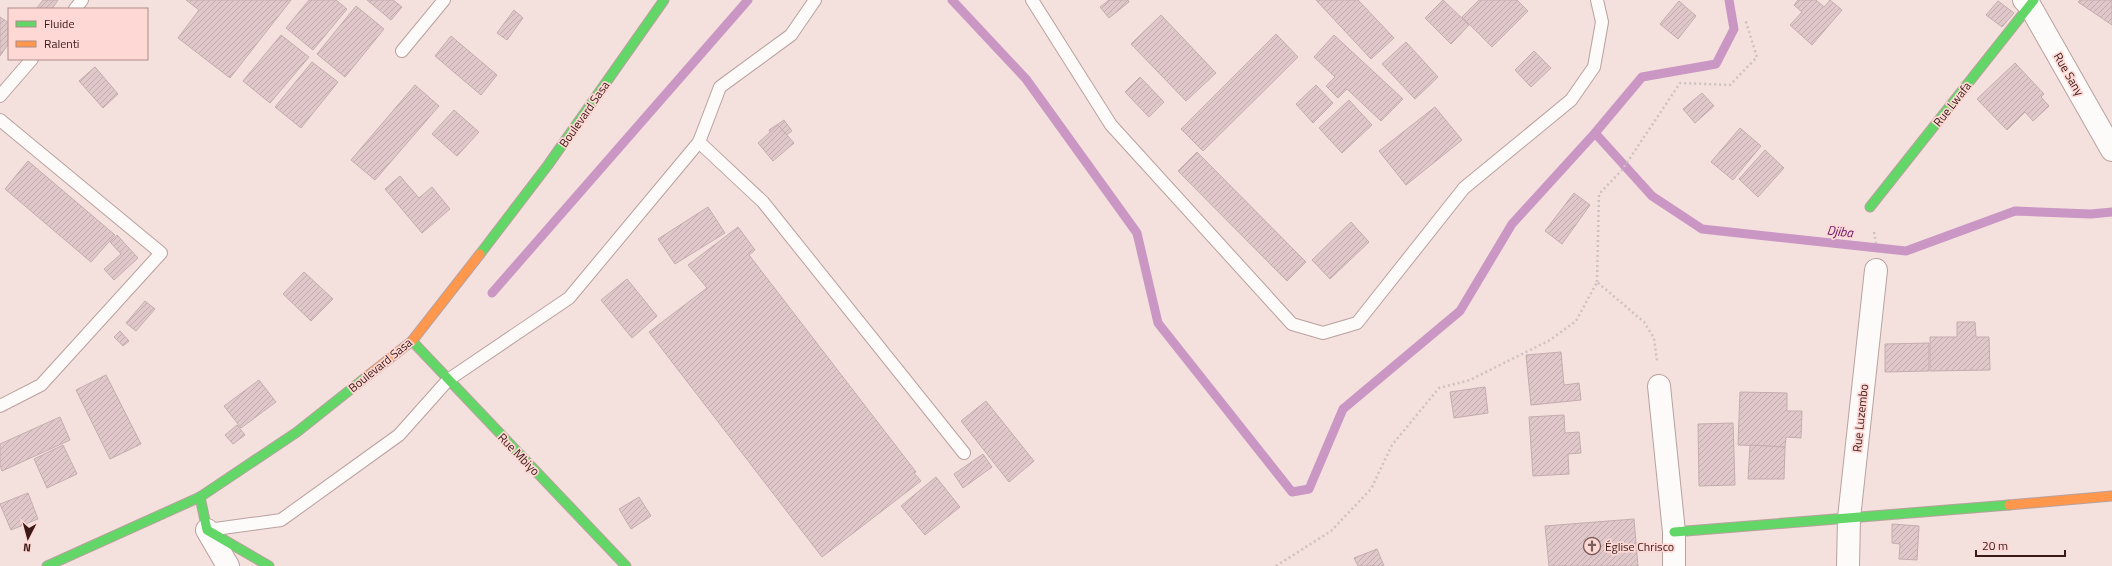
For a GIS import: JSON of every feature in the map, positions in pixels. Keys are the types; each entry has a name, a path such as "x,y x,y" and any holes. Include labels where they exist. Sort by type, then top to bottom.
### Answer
{"street":[{"name":"Boulevard Sasa","path":"47,566 200,497 297,432 412,340 548,165 664,0"},
{"name":"Rue Sany","path":"2029,2 2112,150"},
{"name":"Rue Lwafa","path":"1870,208 2029,2"},
{"name":"Rue Luzembo","path":"1848,566 1849,518 1876,270"},
{"name":"Rue Mbiyo","path":"412,340 448,380 626,566"},
{"path":"1659,386 1674,532 1674,566"},
{"path":"1674,532 2112,496"},
{"path":"200,497 207,530 228,566"},
{"path":"207,530 269,566"}],"lane":[{"path":"76,8 82,0"},
{"path":"402,51 444,0"},
{"path":"207,530 281,520 399,435 448,380 569,298 698,142 720,87 791,35 815,0"},
{"path":"1032,0 1111,125 1292,324 1323,333 1357,323 1464,188 1571,100 1594,67 1602,22 1596,0"},
{"path":"0,96 31,60"},
{"path":"0,120 161,253 41,386 0,406"},
{"path":"698,142 763,202 964,453"}],"path":[{"path":"1276,566 1331,531 1371,490 1392,445 1439,388 1470,380 1550,340 1576,320 1597,282 1599,194 1622,170 1680,83 1730,85 1757,57 1745,19"},
{"path":"1870,208 1876,248 1876,270"},
{"path":"1597,282 1644,322 1654,338 1659,386"}],"building":[{"path":"43,0 58,0 53,8 37,8"},
{"path":"186,0 291,0 230,78 178,38 199,10"},
{"path":"309,0 336,0 347,9 313,50 286,28"},
{"path":"367,0 393,0 402,7 391,20"},
{"path":"1109,0 1128,0 1129,2 1109,18 1100,7"},
{"path":"1316,0 1358,0 1394,38 1371,59"},
{"path":"1443,0 1469,25 1451,44 1425,18"},
{"path":"1479,0 1517,0 1528,11 1492,47 1462,17"},
{"path":"1798,0 1816,0 1824,7 1830,0 1842,10 1812,45 1790,25 1802,12 1794,5"},
{"path":"2080,0 2112,0 2112,25 2078,2"},
{"path":"1679,1 1696,16 1678,39 1660,24"},
{"path":"1998,1 2014,13 2002,27 1986,15"},
{"path":"356,6 384,29 345,77 317,54"},
{"path":"514,10 523,18 507,40 497,33"},
{"path":"1161,15 1216,73 1186,101 1131,44"},
{"path":"0,17 8,22 8,44 0,56"},
{"path":"1276,34 1298,57 1203,151 1181,129"},
{"path":"281,35 309,57 270,103 243,81"},
{"path":"1334,35 1403,99 1381,121 1347,89 1338,98 1326,86 1335,77 1314,57"},
{"path":"451,36 497,75 481,95 435,56"},
{"path":"1406,42 1438,77 1415,99 1382,64"},
{"path":"1534,51 1551,68 1531,87 1515,70"},
{"path":"312,62 338,82 301,128 275,107"},
{"path":"2015,63 2044,94 2041,97 2049,106 2033,121 2025,112 2007,130 1977,99"},
{"path":"95,67 118,94 103,108 79,81"},
{"path":"1140,77 1164,102 1149,117 1125,92"},
{"path":"415,85 439,106 375,180 351,160"},
{"path":"1316,85 1333,103 1313,123 1296,104"},
{"path":"1702,93 1714,106 1695,123 1683,109"},
{"path":"1349,100 1372,125 1342,153 1319,128"},
{"path":"1435,107 1462,140 1406,185 1379,151"},
{"path":"454,110 479,132 457,156 432,134"},
{"path":"784,120 792,131 776,142 769,130"},
{"path":"778,125 794,143 773,161 758,143"},
{"path":"1740,128 1761,146 1733,180 1711,162"},
{"path":"1765,150 1784,168 1758,197 1739,179"},
{"path":"1197,152 1306,262 1287,281 1178,171"},
{"path":"28,161 115,235 91,262 5,189"},
{"path":"400,176 419,198 432,187 450,209 422,233 385,189"},
{"path":"1574,193 1590,205 1562,244 1545,231"},
{"path":"708,207 725,233 675,264 658,239"},
{"path":"1351,222 1369,242 1330,279 1312,260"},
{"path":"738,227 755,250 749,255 916,472 914,473 921,481 822,557 649,332 707,288 688,265"},
{"path":"117,235 138,258 114,280 104,269 121,254 110,242"},
{"path":"304,272 333,299 311,321 283,294"},
{"path":"627,279 657,316 632,338 601,300"},
{"path":"145,301 155,309 136,331 126,323"},
{"path":"1957,322 1975,322 1976,337 1989,337 1990,370 1930,371 1930,337 1957,337"},
{"path":"120,331 129,341 123,346 114,337"},
{"path":"1929,343 1929,371 1885,372 1885,344"},
{"path":"1561,352 1564,385 1579,383 1581,400 1531,405 1526,355"},
{"path":"106,375 141,444 110,459 76,390"},
{"path":"259,380 276,402 241,428 224,406"},
{"path":"1485,387 1488,413 1454,418 1450,392"},
{"path":"1740,392 1787,393 1787,411 1802,411 1801,438 1786,437 1785,447 1738,445"},
{"path":"986,401 1034,461 1009,482 961,421"},
{"path":"1564,415 1565,433 1579,432 1581,453 1568,454 1569,474 1533,476 1529,417"},
{"path":"60,417 70,440 2,471 0,465 0,444"},
{"path":"1733,423 1735,485 1699,486 1698,424"},
{"path":"237,425 245,435 233,444 225,435"},
{"path":"63,445 77,474 47,488 34,459"},
{"path":"1750,445 1785,447 1784,479 1748,479"},
{"path":"983,454 992,467 963,488 954,474"},
{"path":"936,477 960,507 925,535 901,506"},
{"path":"28,493 38,519 11,530 0,504"},
{"path":"639,497 651,516 631,529 619,509"},
{"name":"Église Chrisco","path":"1634,519 1638,566 1549,566 1545,526"},
{"path":"1892,524 1919,526 1917,560 1899,559 1900,544 1892,543"},
{"path":"1377,549 1384,566 1358,566 1354,558"}],"waterway":[{"path":"492,293 748,0"},
{"path":"952,0 1026,79 1137,233 1158,323 1292,492 1309,489 1343,409 1460,311 1512,224 1595,133 1642,77 1716,64 1734,29 1729,0"},
{"name":"Djiba","path":"1595,133 1652,196 1702,229 1906,251 2015,211 2091,214 2112,212"}],"traffic: fast":[{"path":"480,254 548,165 664,0"},
{"path":"1870,207 2034,0"},
{"path":"412,341 626,566"},
{"path":"47,566 200,497 297,432 370,374"},
{"path":"200,497 207,530 269,566"},
{"path":"1674,532 2009,505"}],"traffic: slow":[{"path":"370,374 412,341 480,254"},
{"path":"2009,505 2112,496"}],"place":[{"name":"Église Chrisco","path":"1592,546"}]}
